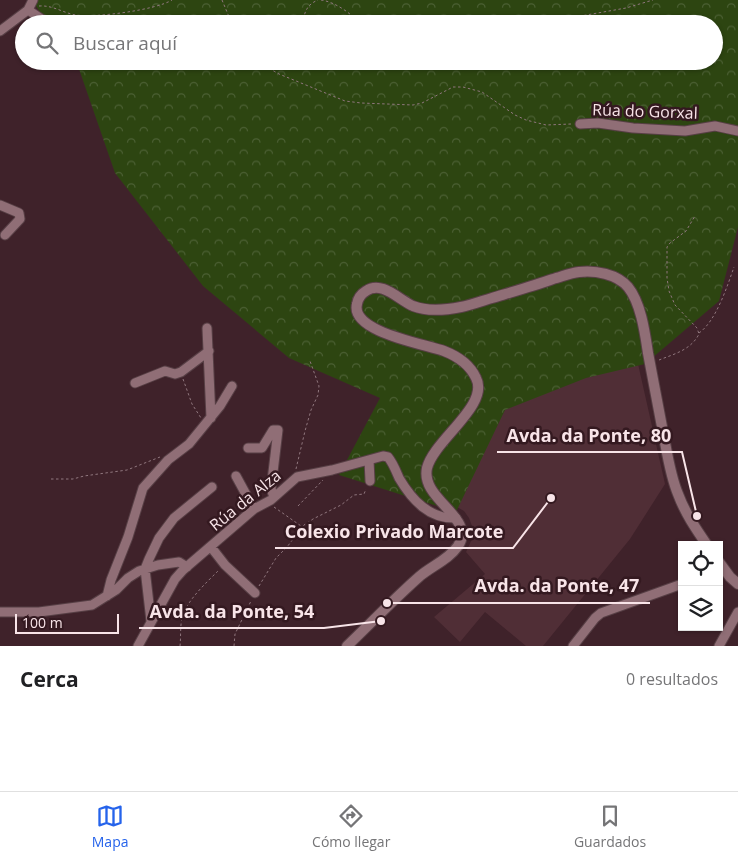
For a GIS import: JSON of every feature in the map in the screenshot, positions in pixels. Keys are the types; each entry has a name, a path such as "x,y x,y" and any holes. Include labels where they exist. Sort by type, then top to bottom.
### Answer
{"street":[{"path":"21,15 28,10 33,0"},
{"path":"28,10 36,15"},
{"path":"0,31 15,20"},
{"name":"Rúa do Gorxal","path":"580,124 598,123 633,128 685,130 715,126 738,131"},
{"path":"0,205 19,213 20,219 5,235"},
{"path":"347,646 419,577 456,548 462,536 460,525 456,518 435,496 426,477 428,465 434,452 471,407 479,390 478,381 469,367 454,356 445,351 388,334 363,322 356,308 360,296 372,288 380,287 413,306 435,310 463,307 578,272 604,273 628,286 634,297 642,322 668,459 677,494 689,518 705,541"},
{"path":"207,328 209,351 208,421"},
{"path":"135,383 165,371 175,374 179,373 209,351"},
{"path":"107,596 143,488 168,460 189,444 208,421 232,386"},
{"path":"248,448 262,448 273,430 278,430 270,500"},
{"name":"Rúa da Alza","path":"138,646 175,579 254,509 270,500 297,477 328,471 383,456 388,457 408,493 420,506 432,514 456,518"},
{"path":"369,460 370,481"},
{"path":"236,476 254,509"},
{"path":"151,622 144,569 159,538 174,518 212,488"},
{"name":"Rúa da Alza","path":"211,547 225,565 255,593"},
{"path":"0,612 39,612 92,605 116,590 138,571 158,565 179,562 187,567"},
{"path":"723,568 738,584"},
{"path":"573,646 594,618 601,612 678,585"},
{"path":"719,646 738,612"}],"path":[{"path":"100,15 133,11 172,0"},
{"path":"222,0 228,15"},
{"path":"304,15 306,8 319,0 327,1 353,15"},
{"path":"586,15 626,8 653,0"},
{"path":"28,10 40,6 50,6 76,15"},
{"path":"271,70 345,101 413,106 453,87 462,87 482,92 515,115 526,120 546,126 580,124"},
{"path":"695,216 686,231 667,247 667,278 669,291 675,305 697,328 699,334"},
{"path":"650,363 683,350 706,329 734,267"},
{"path":"297,477 296,472 304,431 318,395 319,386 310,361"},
{"path":"179,373 185,382 192,404 208,421"},
{"path":"52,479 74,479 127,470 164,454"},
{"path":"298,506 326,477 328,471"},
{"path":"234,646 235,634 255,593 276,558 302,527 313,518 341,505 354,495 364,494 370,481"},
{"path":"270,500 302,527"},
{"path":"180,646 181,621 184,611 204,584 225,565"}],"shaded area":[{"path":"636,355 665,484 630,539 543,646 526,646 485,612 460,642 434,617 485,574 466,552 472,539 472,526 469,518 464,511 450,503 507,373"}],"green space":[{"path":"32,0 738,0 738,227 719,301 645,364 586,378 505,410 456,512 339,475 380,398 289,358 203,286 115,173 79,70 723,70 723,15 42,15"}],"place":[{"name":"Colexio Privado Marcote","path":"551,498"},
{"name":"Avda. da Ponte, 80","path":"697,516"},
{"name":"Avda. da Ponte, 47","path":"387,603"},
{"name":"Avda. da Ponte, 54","path":"381,621"}]}
